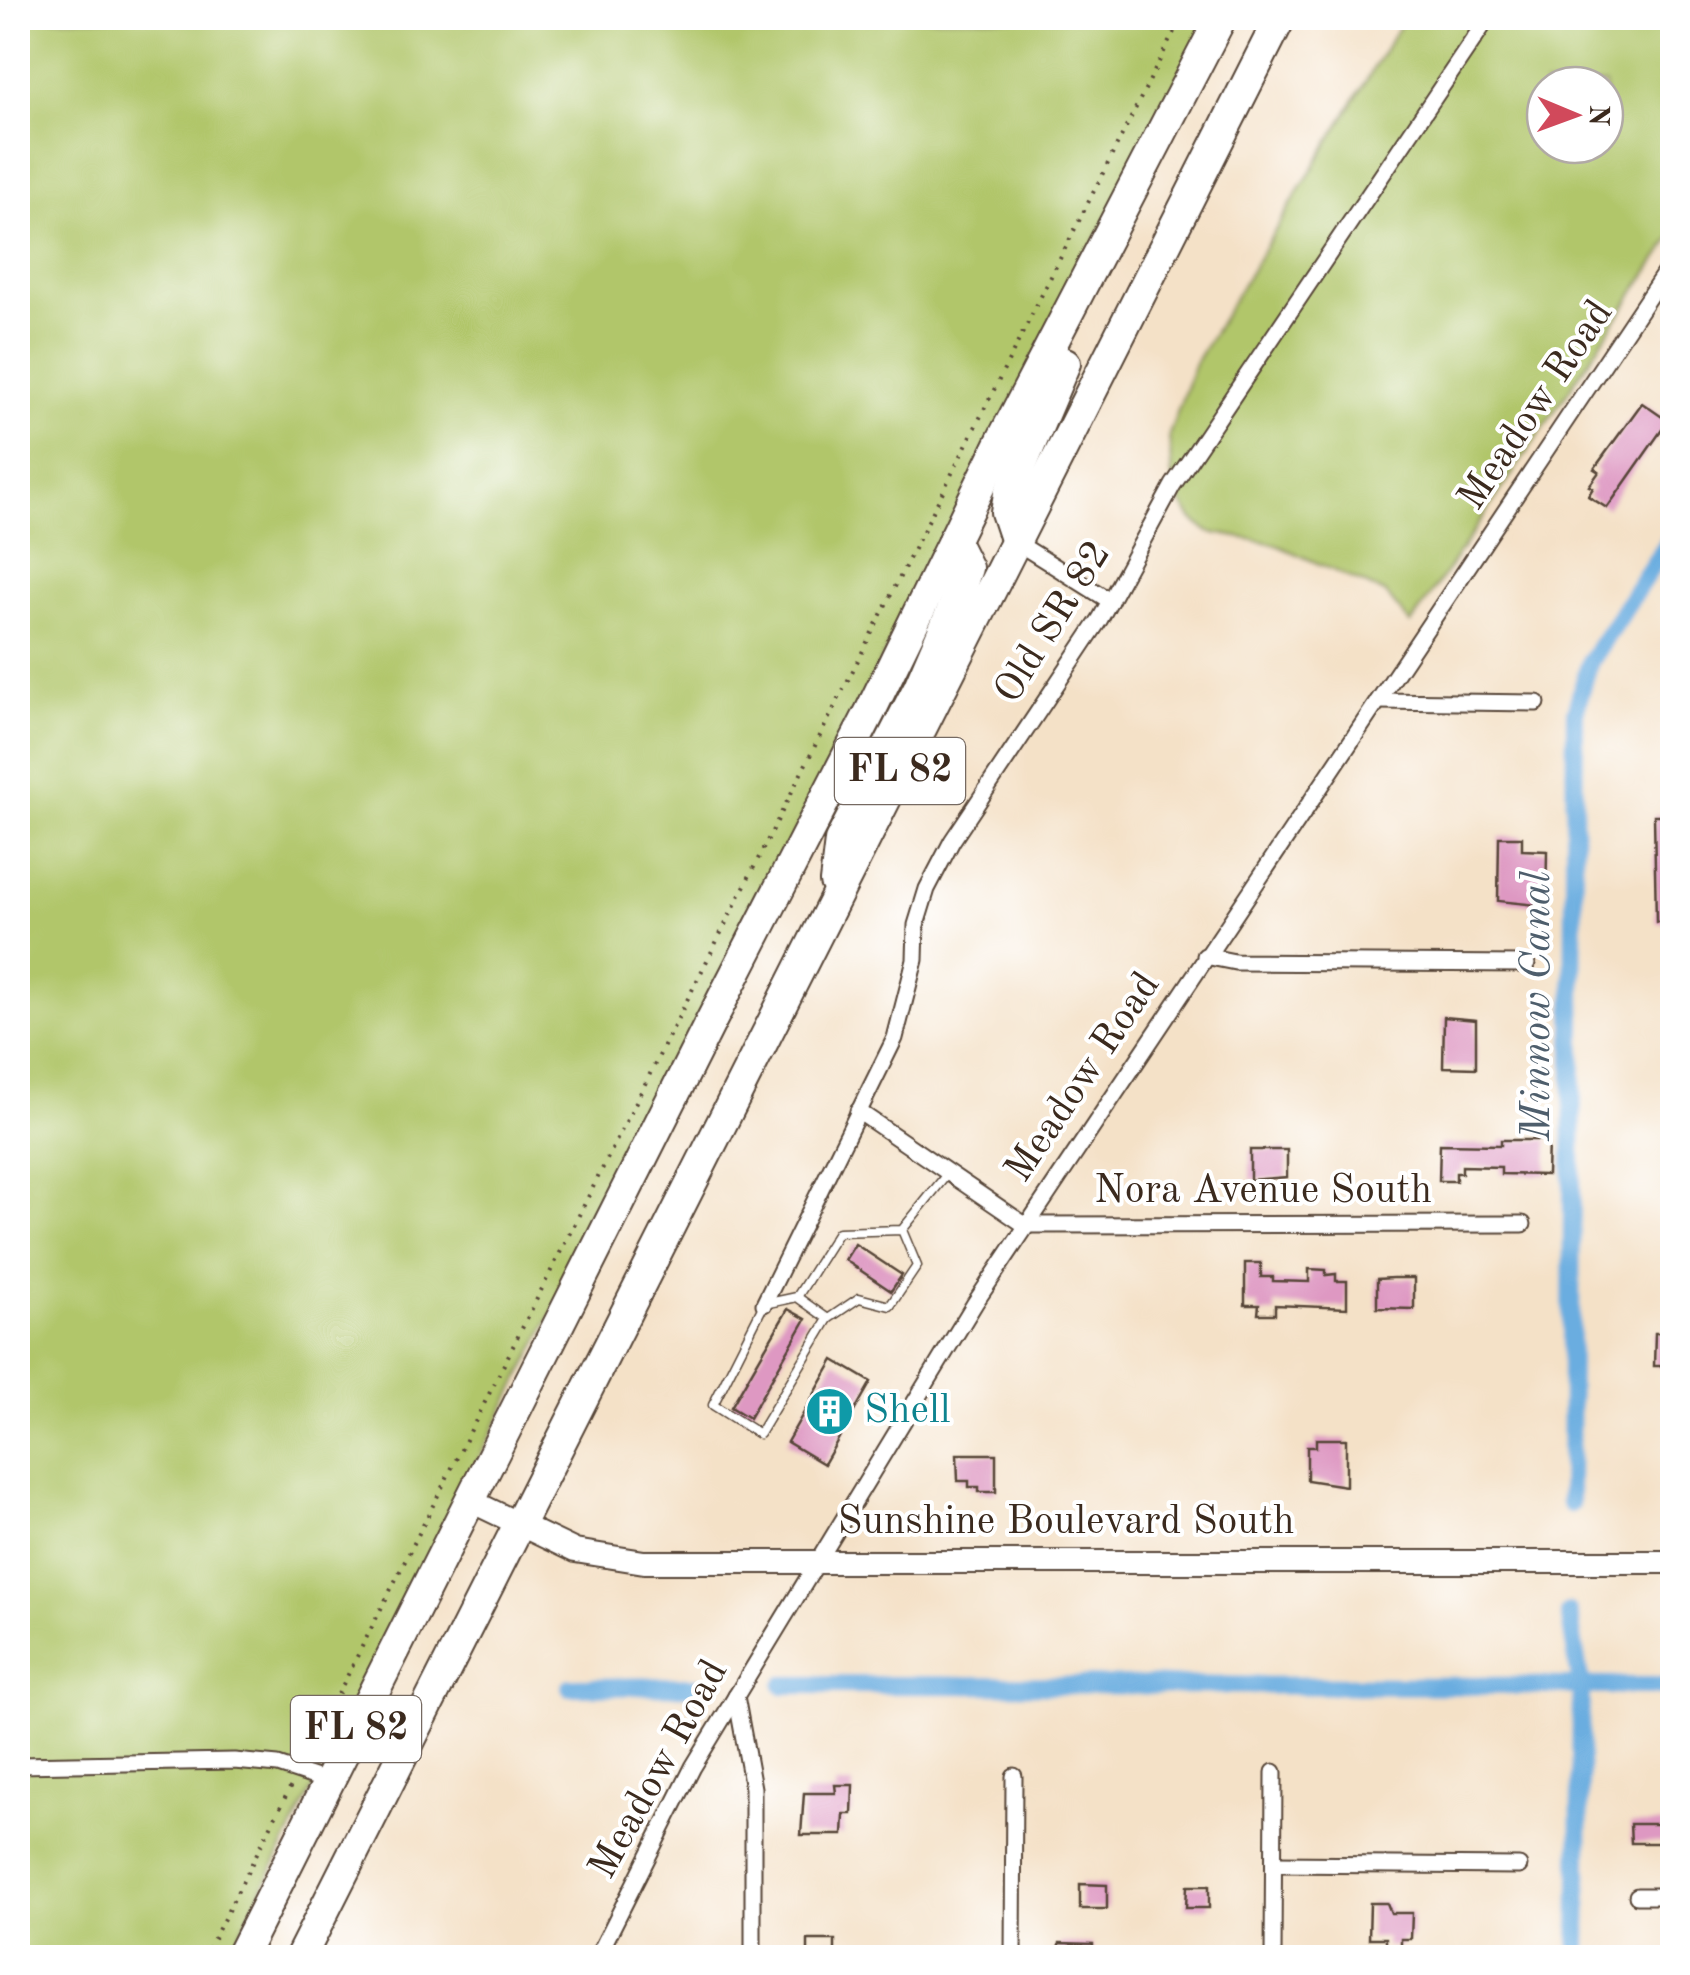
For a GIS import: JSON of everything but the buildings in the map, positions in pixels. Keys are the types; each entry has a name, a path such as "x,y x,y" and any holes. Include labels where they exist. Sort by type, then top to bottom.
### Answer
{"highway":[{"name":"FL 82","path":"240,1958 953,540 1221,18"},
{"name":"FL 82","path":"300,1958 1280,18"},
{"path":"1016,542 1006,512 1009,494 1050,392 1166,166 1169,120"},
{"path":"834,900 840,841 919,686 967,568 953,540"}],"street":[{"name":"Old SR 82","path":"764,1304 895,1038 914,960 916,924 927,888 952,841 1110,601 1173,485 1488,18"},
{"name":"Meadow Road","path":"597,1958 693,1767 1024,1225 1672,262"},
{"path":"1016,542 1110,601"},
{"path":"1378,701 1538,702"},
{"path":"1205,956 1235,962 1527,964"},
{"path":"858,1111 1024,1225"},
{"name":"Nora Avenue South","path":"1024,1225 1523,1224"},
{"name":"Sunshine Boulevard South","path":"471,1501 575,1551 620,1559 1672,1562"},
{"path":"736,1696 754,1788 753,1958"},
{"path":"18,1765 234,1761 278,1765 329,1782"},
{"path":"1274,1772 1274,1958"},
{"path":"1013,1958 1014,1776"},
{"path":"1275,1864 1519,1866"},
{"path":"1637,1896 1672,1896"}],"lane":[{"path":"902,1230 917,1266 890,1306 859,1298 828,1319 759,1434 714,1405 764,1304 797,1297 838,1232 902,1230 948,1172"},
{"path":"797,1297 828,1319"}],"path":[{"path":"314,1744 1180,18"},
{"path":"204,1958 278,1812"}],"green space":[{"path":"18,18 1209,18 228,1957 18,1957"},
{"path":"1404,18 1672,18 1672,237 1411,624 1385,593 1272,543 1209,532 1193,520 1172,477 1169,435 1195,363"}],"waterway":[{"name":"Minnow Canal","path":"1570,1504 1575,712 1590,661 1672,536"},
{"path":"1569,1613 1581,1685 1578,1958"},
{"path":"783,1685 1672,1686"},
{"path":"570,1687 696,1686"}],"place":[{"name":"Shell","path":"829,1412"}]}
